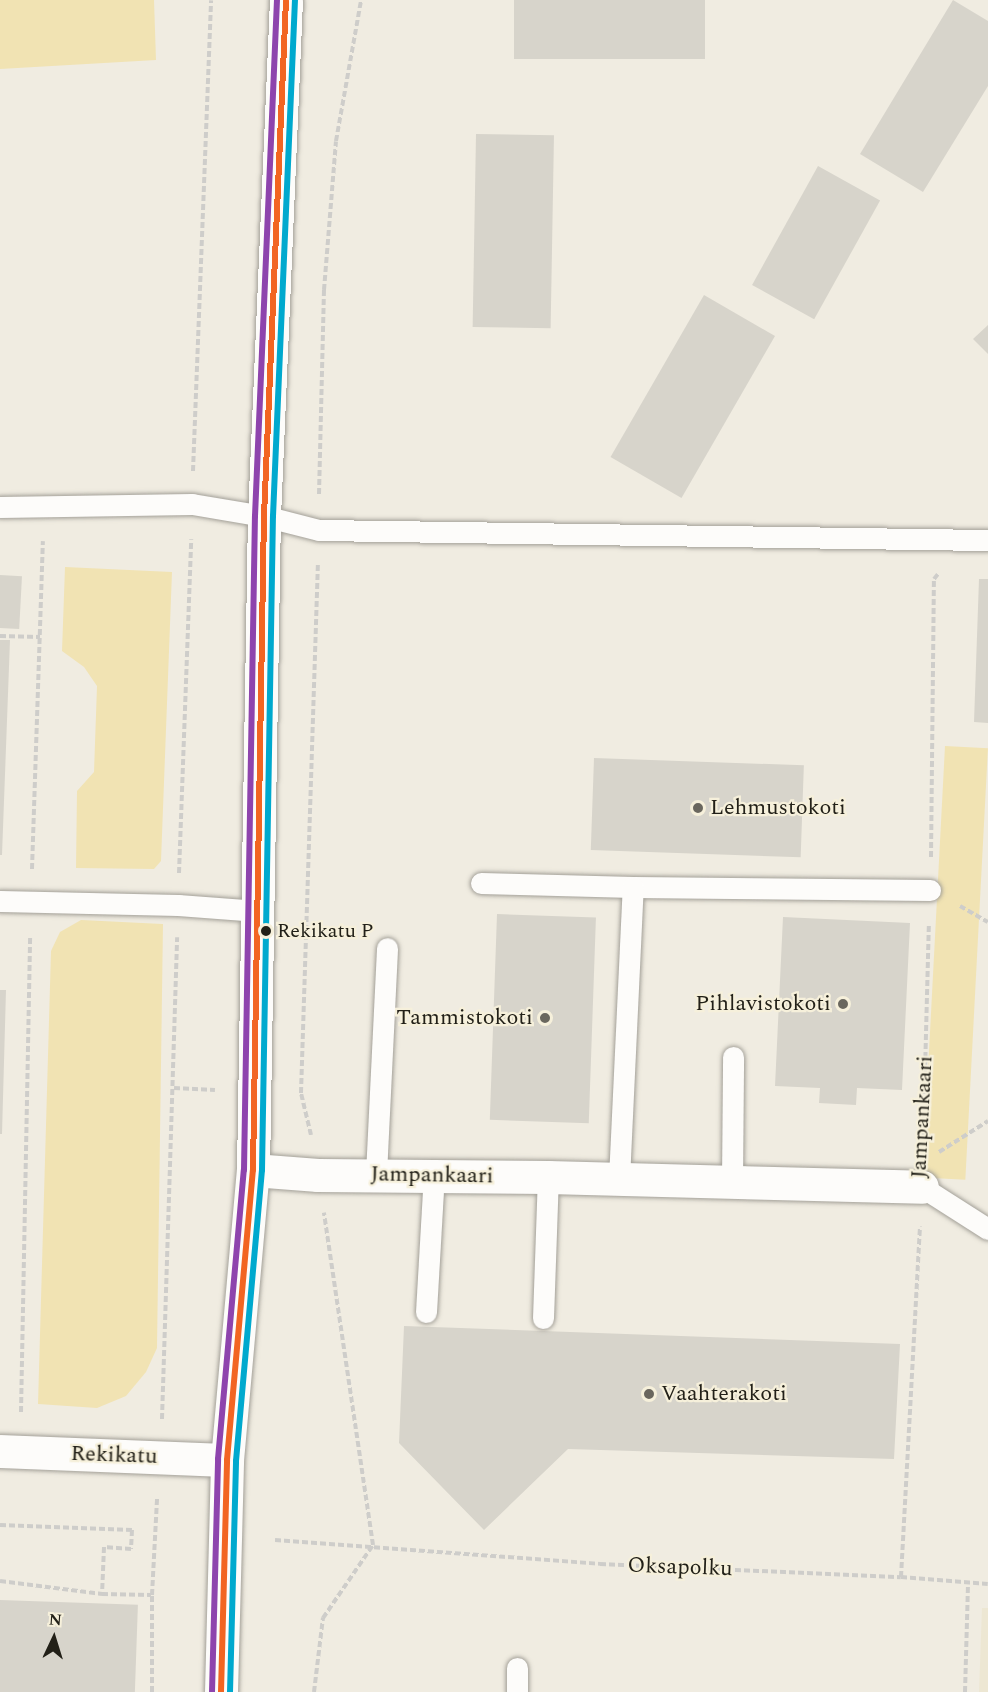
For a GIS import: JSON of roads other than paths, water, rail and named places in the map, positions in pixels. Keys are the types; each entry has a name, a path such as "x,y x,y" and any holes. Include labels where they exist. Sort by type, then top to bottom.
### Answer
{"street":[{"path":"221,1692 227,1460 253,1170 264,516 286,0"},
{"name":"Jampankaari","path":"253,1170 318,1175 376,1174 732,1182 922,1174"},
{"name":"Rekikatu","path":"0,1451 227,1460"}],"lane":[{"path":"0,507 192,504 264,516 319,530 988,540"},
{"path":"480,883 930,890"},
{"path":"619,1179 633,887"},
{"path":"0,901 178,905 258,911"},
{"path":"376,1174 387,948"},
{"path":"732,1182 734,1057"},
{"path":"922,1174 988,1229"},
{"path":"426,1312 434,1175"},
{"path":"543,1318 548,1177"},
{"path":"517,1668 517,1692"}],"place":[{"name":"Lehmustokoti","path":"698,808"},
{"name":"Rekikatu P","path":"266,931"},
{"name":"Pihlavistokoti","path":"843,1004"},
{"name":"Tammistokoti","path":"545,1018"},
{"name":"Vaahterakoti","path":"649,1394"}]}
